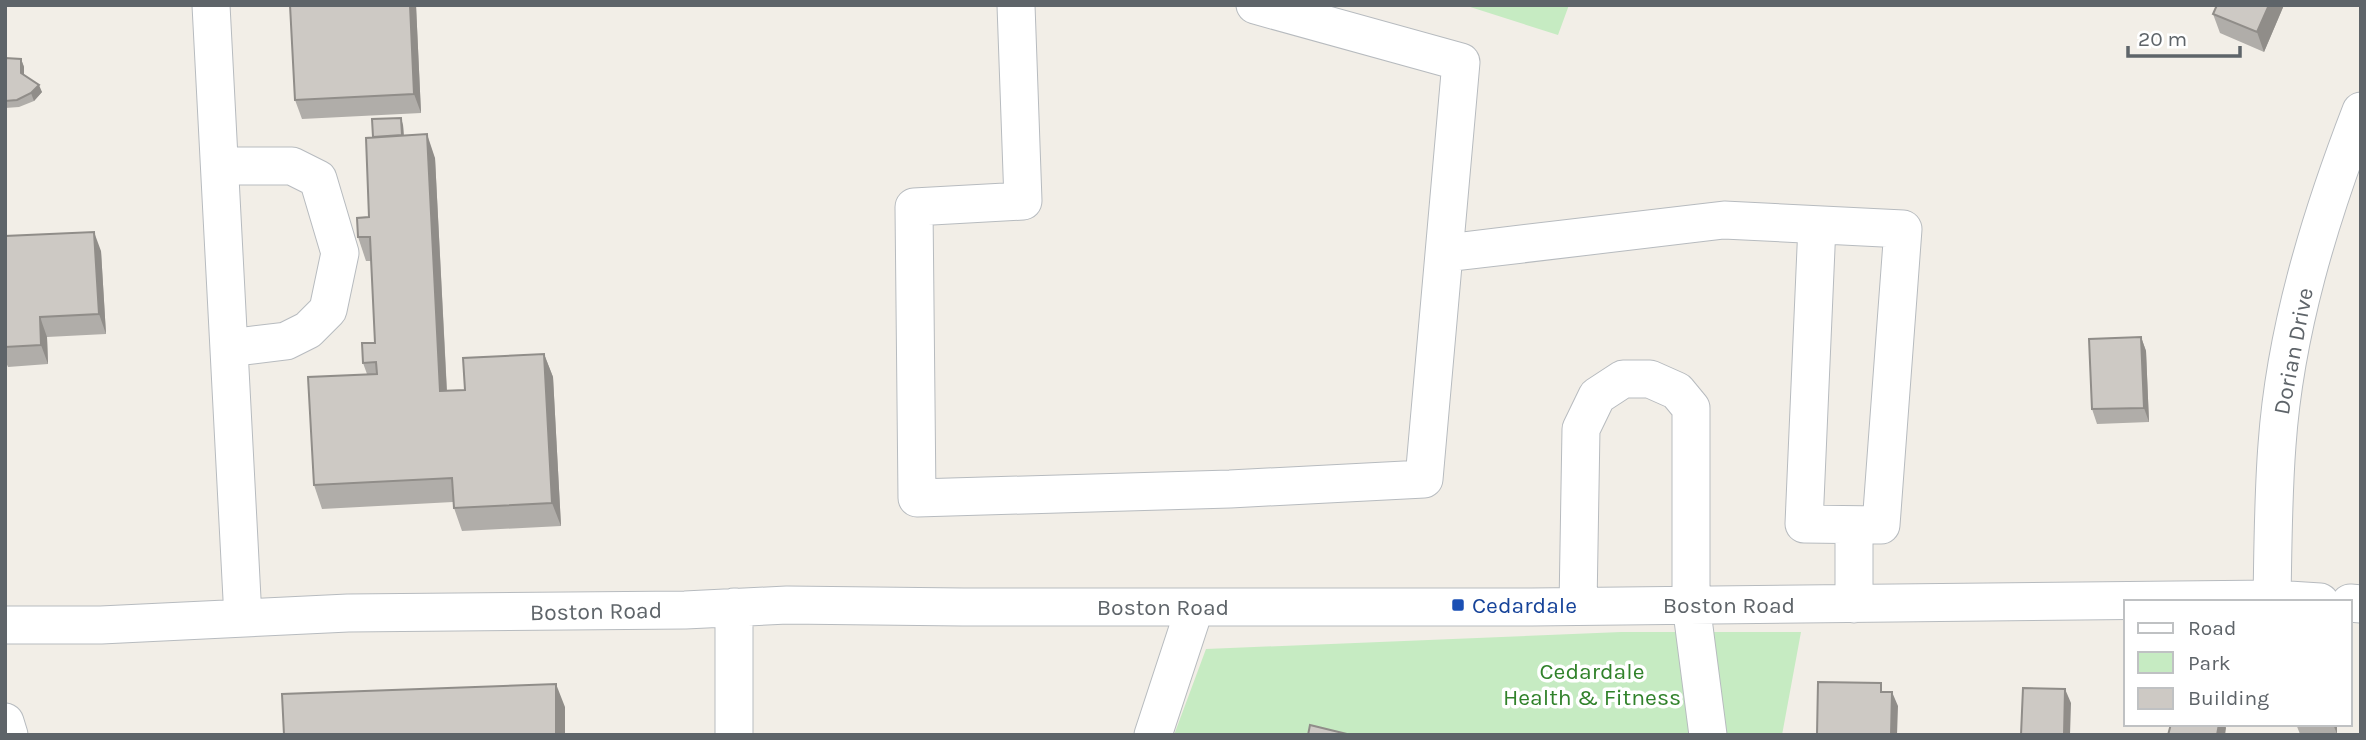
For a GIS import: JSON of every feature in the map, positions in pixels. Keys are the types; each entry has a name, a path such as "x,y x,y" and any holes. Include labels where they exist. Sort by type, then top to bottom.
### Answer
{"street":[{"path":"211,5 243,618"},
{"path":"1016,5 1023,201 914,207 917,498 1424,480 1461,62 1255,5"},
{"name":"Dorian Drive","path":"2272,600 2277,444 2289,356 2307,276 2333,183 2361,111"},
{"path":"220,166 292,166 318,179 340,253 328,310 308,330 286,341 229,348"},
{"path":"1446,253 1724,220 1903,229 1881,525 1804,524 1817,225"},
{"path":"1578,606 1581,429 1597,396 1623,379 1650,379 1677,391 1691,408 1691,604 1708,735"},
{"path":"1854,525 1854,604"},
{"name":"Boston Road","path":"5,625 101,625 348,613 685,610 787,605 1578,606 2124,601"},
{"path":"734,607 734,735"},
{"path":"1153,735 1195,607"},
{"path":"5,722 9,735"}],"green space":[{"path":"1464,5 1569,5 1558,35"},
{"name":"Cedardale Health & Fitness","path":"1621,632 1801,632 1782,735 1174,735 1206,649"}],"building":[{"path":"290,5 410,5 414,94 295,100"},
{"path":"2217,5 2269,5 2257,32 2213,14"},
{"path":"5,58 21,59 21,73 39,85 31,93 17,100 5,101"},
{"path":"401,118 402,135 373,137 372,119"},
{"path":"427,134 440,391 465,390 463,358 544,354 552,503 454,508 452,478 314,485 308,377 377,374 376,362 363,363 362,343 375,343 370,237 358,237 357,218 369,217 366,138"},
{"path":"94,232 99,314 40,317 41,345 5,347 5,236"},
{"path":"2141,337 2144,408 2092,409 2089,339"},
{"path":"1818,682 1881,683 1881,692 1892,692 1891,735 1817,735"},
{"path":"556,684 556,735 284,735 282,694"},
{"path":"2023,688 2065,689 2064,735 2021,735"},
{"path":"1310,725 1351,735 1308,735"},
{"path":"2170,726 2219,726 2217,735 2168,735"}],"place":[{"name":"Cedardale","path":"1458,605"}]}
